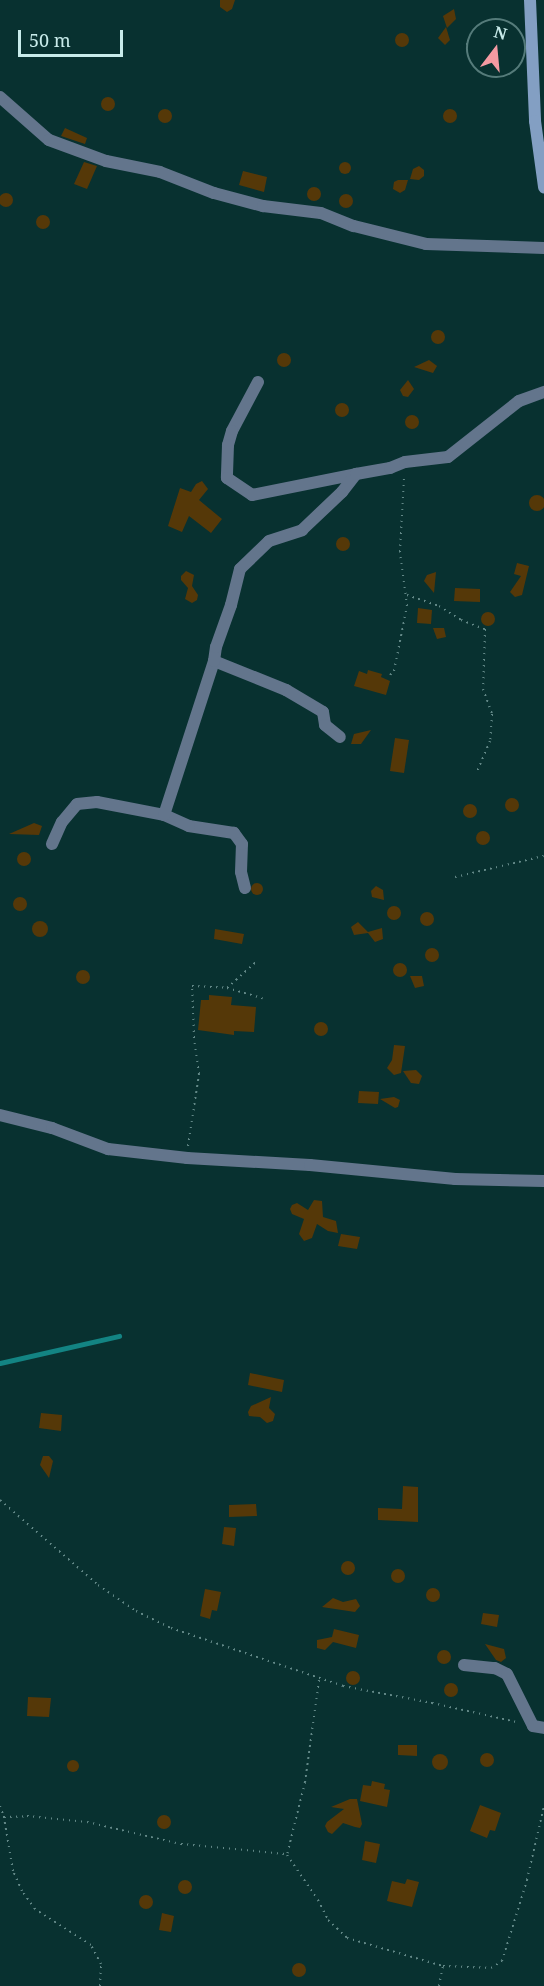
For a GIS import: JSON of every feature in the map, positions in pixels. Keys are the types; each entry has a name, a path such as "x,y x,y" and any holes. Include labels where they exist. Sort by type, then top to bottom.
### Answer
{"street":[{"path":"530,0 536,121 544,185"},
{"path":"0,98 49,140 106,161 160,172 214,193 263,206 321,213 354,226 426,244 544,248"},
{"path":"258,382 232,431 228,445 227,478 252,495 390,468 405,462 448,457 519,401 544,392"},
{"path":"164,815 214,661 216,647 231,604 240,568 269,541 302,530 342,492 356,474"},
{"path":"214,661 286,690 323,712 325,725 340,737"},
{"path":"52,844 63,822 77,804 97,802 164,815 189,826 234,833 242,844 241,872 244,888"},
{"path":"0,1115 52,1128 108,1149 187,1158 310,1165 455,1179 544,1181"},
{"path":"464,1665 495,1668 507,1674 539,1727"}],"path":[{"path":"390,675 394,671 407,595 400,552 405,462"},
{"path":"407,595 439,606 461,620 484,629 483,689 492,714 490,741 477,771"},
{"path":"455,877 544,856"},
{"path":"227,988 257,961"},
{"path":"187,1158 200,1074 194,1038 192,986 227,988 263,998"},
{"path":"0,1500 98,1585 136,1611 171,1628 319,1680 539,1727"},
{"path":"319,1680 305,1782 287,1855 318,1900 328,1920 347,1938 443,1966 491,1968 502,1961 527,1880 544,1806"},
{"path":"0,1806 13,1871 22,1891 35,1909 91,1945 102,1964 100,1986"},
{"path":"2,1817 27,1816 87,1822 181,1844 287,1855"},
{"path":"439,1986 443,1966"}],"building":[{"path":"220,0 235,0 232,9 227,12 220,7"},
{"path":"454,9 456,19 447,28 443,16"},
{"path":"446,27 450,40 445,45 438,38"},
{"path":"402,33 407,35 409,40 407,45 402,47 397,45 395,40 397,35"},
{"path":"108,97 113,99 115,104 113,109 108,111 103,109 101,104 103,99"},
{"path":"165,109 170,111 172,116 170,121 165,123 160,121 158,116 160,111"},
{"path":"450,109 455,111 457,116 455,121 450,123 445,121 443,116 445,111"},
{"path":"65,128 87,138 85,144 61,136"},
{"path":"84,162 97,166 87,189 74,184"},
{"path":"347,162 351,168 347,174 343,174 339,166"},
{"path":"419,166 424,170 424,176 419,180 410,179 413,169"},
{"path":"243,171 267,177 264,192 239,185"},
{"path":"408,180 405,190 400,193 393,189 394,182"},
{"path":"314,187 319,189 321,194 319,199 314,201 309,199 307,194 309,189"},
{"path":"6,193 11,195 13,200 11,205 6,207 1,205 -1,200 1,195"},
{"path":"346,194 351,196 353,201 351,206 346,208 341,206 339,201 341,196"},
{"path":"43,215 48,217 50,222 48,227 43,229 38,227 36,222 38,217"},
{"path":"438,330 443,332 445,337 443,342 438,344 433,342 431,337 433,332"},
{"path":"284,353 289,355 291,360 289,365 284,367 279,365 277,360 279,355"},
{"path":"429,360 437,366 433,373 414,367"},
{"path":"408,380 414,389 408,397 403,396 400,390"},
{"path":"342,403 347,405 349,410 347,415 342,417 337,415 335,410 337,405"},
{"path":"412,415 417,417 419,422 417,427 412,429 407,427 405,422 407,417"},
{"path":"202,481 208,489 199,500 222,519 211,533 189,516 182,532 168,526 180,488 191,492 196,484"},
{"path":"534,495 540,495 545,503 543,509 534,511 529,506 529,500"},
{"path":"343,537 348,539 350,544 348,549 343,551 338,549 336,544 338,539"},
{"path":"517,563 529,566 522,595 515,597 510,592 521,576 514,574"},
{"path":"186,571 194,575 192,586 198,595 197,600 192,603 185,599 188,588 181,580 181,576"},
{"path":"436,572 434,593 424,581 427,575"},
{"path":"455,588 480,589 480,602 454,601"},
{"path":"418,608 432,610 431,624 417,623"},
{"path":"488,612 493,614 495,619 493,624 488,626 483,624 481,619 483,614"},
{"path":"433,628 444,628 446,637 437,639"},
{"path":"368,670 382,674 381,677 390,681 386,695 354,686 359,671 367,674"},
{"path":"371,730 361,744 351,744 354,734"},
{"path":"395,738 409,740 404,773 390,771"},
{"path":"512,798 517,800 519,805 517,810 512,812 507,810 505,805 507,800"},
{"path":"470,804 475,806 477,811 475,816 470,818 465,816 463,811 465,806"},
{"path":"34,823 42,826 39,835 9,834"},
{"path":"483,831 488,833 490,838 488,843 483,845 478,843 476,838 478,833"},
{"path":"24,852 29,854 31,859 29,864 24,866 19,864 17,859 19,854"},
{"path":"259,883 263,889 259,895 255,895 251,887"},
{"path":"376,886 383,890 384,900 372,897 371,891"},
{"path":"20,897 25,899 27,904 25,909 20,911 15,909 13,904 15,899"},
{"path":"394,906 399,908 401,913 399,918 394,920 389,918 387,913 389,908"},
{"path":"427,912 432,914 434,919 432,924 427,926 422,924 420,919 422,914"},
{"path":"40,921 46,923 48,929 46,935 40,937 34,935 32,929 34,923"},
{"path":"358,922 368,932 382,928 383,939 375,942 368,933 354,935 351,927"},
{"path":"215,929 244,934 242,944 214,939"},
{"path":"432,948 437,950 439,955 437,960 432,962 427,960 425,955 427,950"},
{"path":"400,963 405,965 407,970 405,975 400,977 395,975 393,970 395,965"},
{"path":"83,970 88,972 90,977 88,982 83,984 78,982 76,977 78,972"},
{"path":"410,976 422,976 424,986 415,988"},
{"path":"209,995 232,997 231,1005 256,1007 254,1032 234,1031 234,1035 198,1030 201,1000 209,1000"},
{"path":"321,1022 326,1024 328,1029 326,1034 321,1036 316,1034 314,1029 316,1024"},
{"path":"394,1045 405,1046 401,1073 394,1075 387,1068 392,1060"},
{"path":"416,1070 422,1076 419,1084 411,1083 403,1071"},
{"path":"359,1091 379,1092 378,1104 358,1103"},
{"path":"394,1097 400,1100 398,1107 395,1108 380,1099"},
{"path":"314,1200 322,1201 323,1217 336,1221 338,1233 328,1231 317,1224 312,1238 304,1241 299,1234 304,1219 292,1214 290,1209 297,1203 308,1210"},
{"path":"341,1234 360,1237 357,1249 338,1246"},
{"path":"250,1373 284,1380 282,1392 248,1385"},
{"path":"271,1397 269,1408 275,1414 273,1421 267,1423 260,1417 249,1416 251,1406"},
{"path":"41,1413 62,1415 61,1431 39,1428"},
{"path":"43,1456 49,1456 53,1461 49,1478 40,1465"},
{"path":"403,1486 418,1487 418,1522 378,1520 378,1508 402,1509"},
{"path":"256,1504 257,1516 229,1517 229,1505"},
{"path":"224,1527 236,1528 234,1546 222,1544"},
{"path":"348,1561 353,1563 355,1568 353,1573 348,1575 343,1573 341,1568 343,1563"},
{"path":"398,1569 403,1571 405,1576 403,1581 398,1583 393,1581 391,1576 393,1571"},
{"path":"433,1588 438,1590 440,1595 438,1600 433,1602 428,1600 426,1595 428,1590"},
{"path":"205,1589 221,1592 217,1611 212,1610 210,1619 200,1616"},
{"path":"333,1598 343,1602 356,1599 360,1606 355,1612 322,1607"},
{"path":"483,1613 499,1615 497,1627 481,1624"},
{"path":"334,1629 359,1635 356,1648 333,1642 325,1650 317,1648 317,1640 332,1637"},
{"path":"485,1644 504,1649 506,1658 501,1662 496,1660"},
{"path":"444,1650 449,1652 451,1657 449,1662 444,1664 439,1662 437,1657 439,1652"},
{"path":"353,1671 358,1673 360,1678 358,1683 353,1685 348,1683 346,1678 348,1673"},
{"path":"451,1683 456,1685 458,1690 456,1695 451,1697 446,1695 444,1690 446,1685"},
{"path":"28,1697 51,1698 49,1717 27,1716"},
{"path":"398,1745 417,1745 417,1756 398,1755"},
{"path":"487,1753 492,1755 494,1760 492,1765 487,1767 482,1765 480,1760 482,1755"},
{"path":"440,1754 448,1762 440,1770 432,1762"},
{"path":"75,1760 78,1761 78,1771 71,1772 68,1771 67,1764 68,1761"},
{"path":"372,1781 385,1784 384,1789 390,1790 387,1807 360,1801 363,1785 371,1786"},
{"path":"350,1799 357,1799 362,1824 360,1828 343,1823 332,1834 328,1832 325,1826 327,1822 344,1809 331,1807"},
{"path":"480,1805 501,1813 495,1831 490,1830 487,1838 470,1831"},
{"path":"161,1815 167,1815 171,1822 167,1829 161,1829 157,1825 157,1819"},
{"path":"365,1841 380,1844 376,1863 362,1860"},
{"path":"407,1879 419,1882 412,1907 387,1901 392,1881 405,1884"},
{"path":"182,1880 188,1880 192,1887 188,1894 182,1894 178,1890 178,1884"},
{"path":"146,1895 151,1897 153,1902 151,1907 146,1909 141,1907 139,1902 141,1897"},
{"path":"162,1913 174,1916 171,1932 159,1930"},
{"path":"299,1963 304,1965 306,1970 304,1975 299,1977 294,1975 292,1970 294,1965"}],"waterway":[{"path":"0,1363 119,1336"}]}
